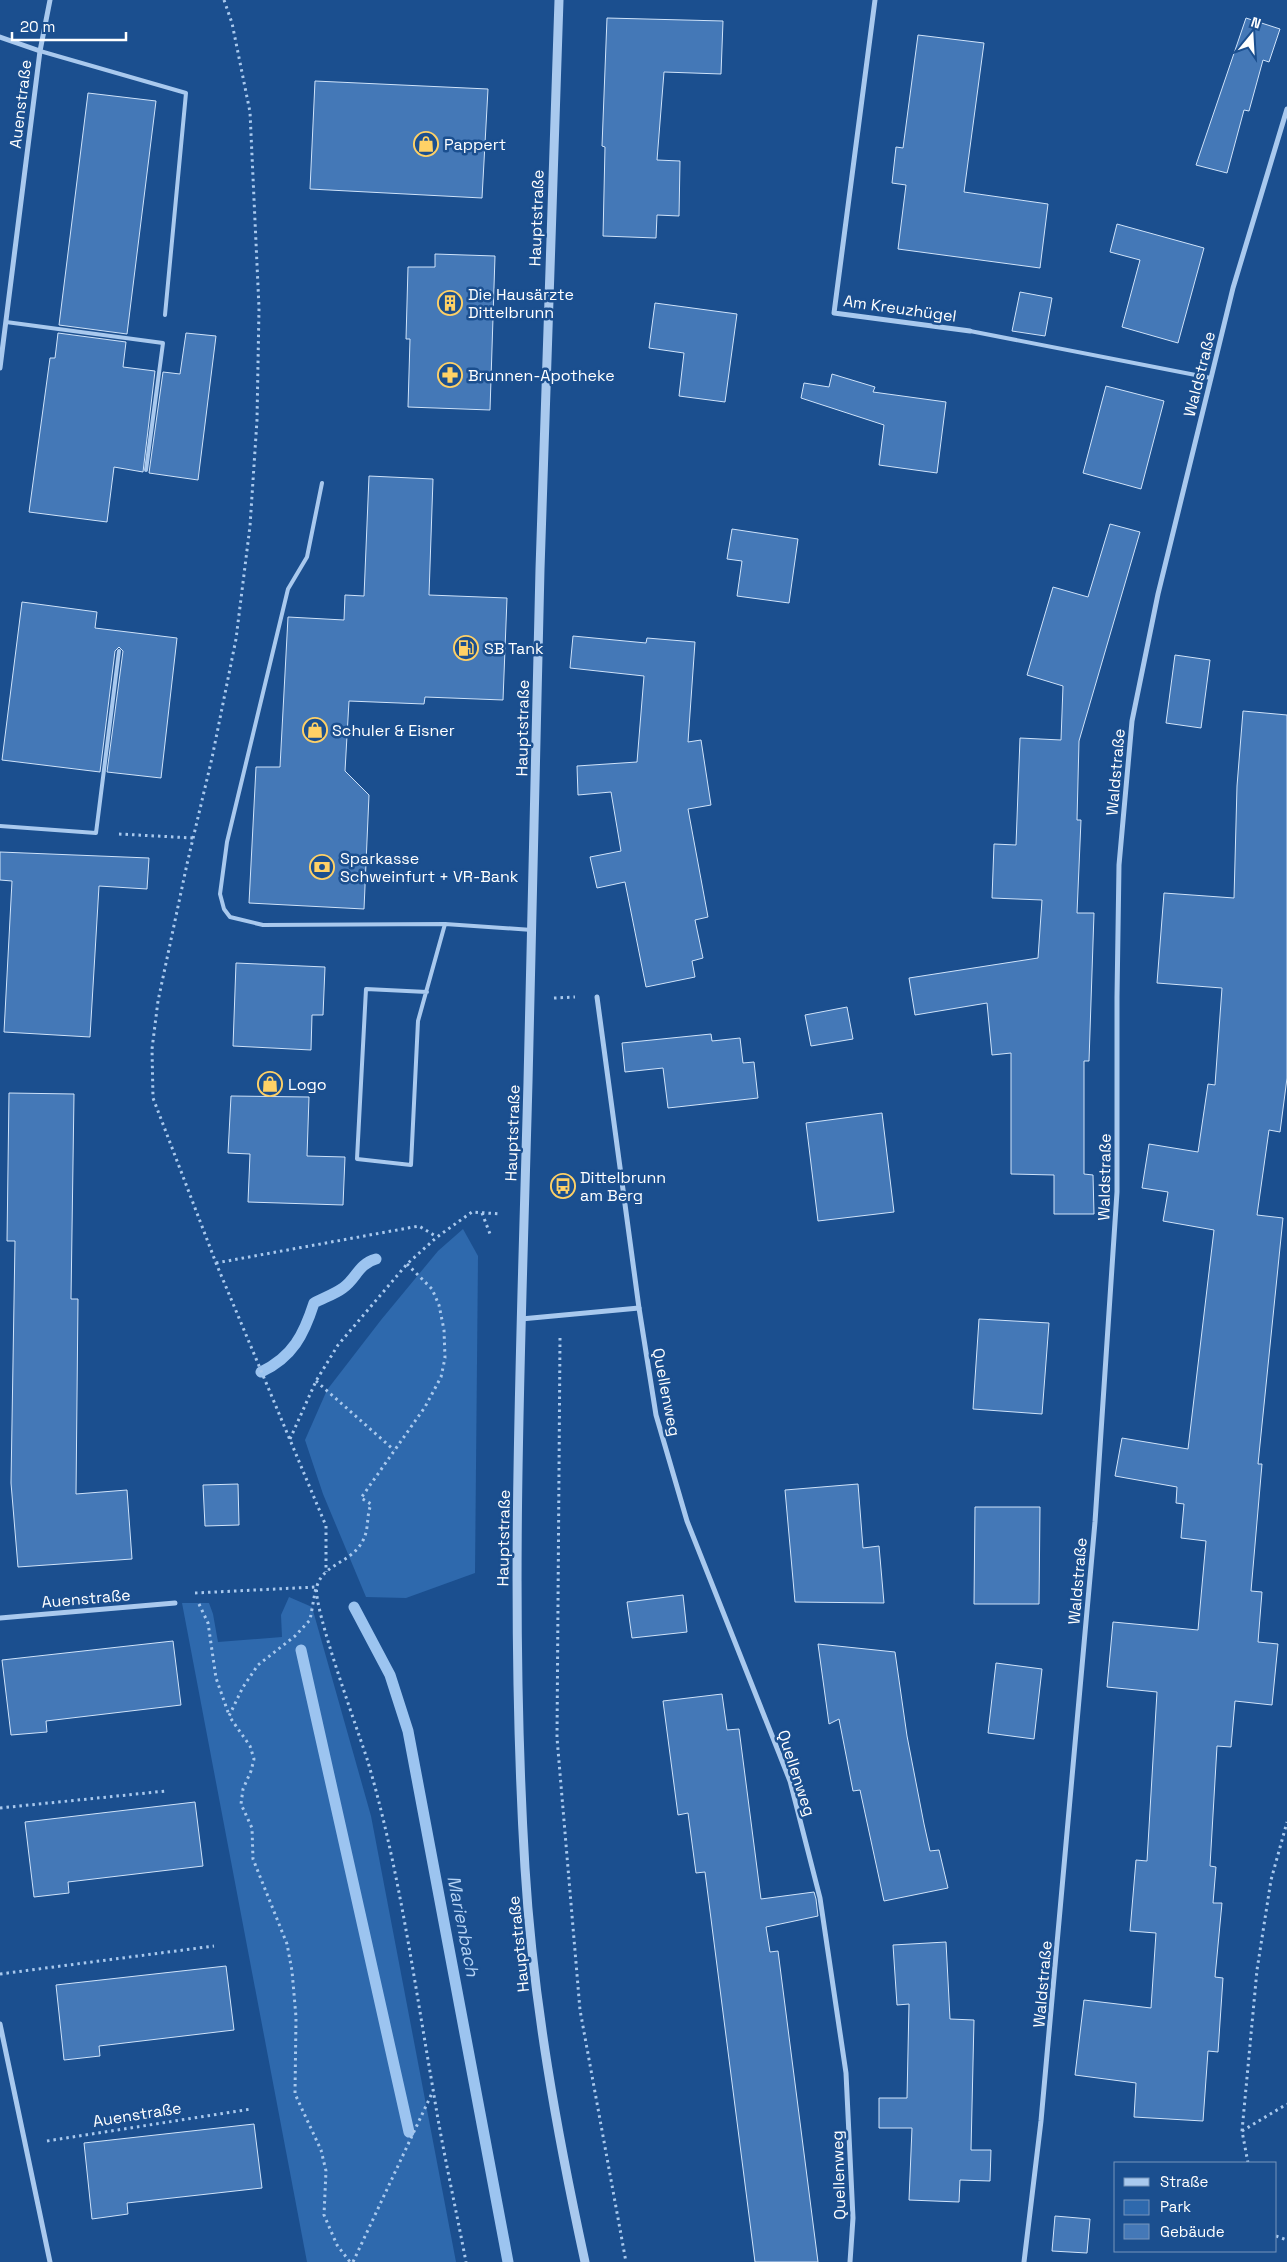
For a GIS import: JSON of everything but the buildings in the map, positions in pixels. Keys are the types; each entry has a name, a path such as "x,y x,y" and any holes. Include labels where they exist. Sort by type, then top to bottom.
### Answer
{"street":[{"name":"Auenstraße","path":"0,368 40,50 50,0"},
{"name":"Hauptstraße","path":"558,0 539,576 532,930 521,1319 516,1635 526,1874 540,2011 559,2144 585,2262"},
{"name":"Am Kreuzhügel","path":"875,0 834,313 970,331"},
{"name":"Auenstraße","path":"0,37 40,50"},
{"name":"Waldstraße","path":"1024,2262 1042,2111 1096,1503 1117,1192 1119,865 1132,721 1158,594 1233,288 1287,109"},
{"name":"Quellenweg","path":"597,997 639,1308 656,1415 687,1521 790,1780 820,1898 846,2072 853,2218 850,2262"},
{"path":"521,1319 639,1308"},
{"name":"Auenstraße","path":"0,1618 175,1603"},
{"path":"0,2024 50,2262"}],"lane":[{"path":"40,50 186,93 165,315"},
{"path":"6,322 163,343 146,470"},
{"name":"Am Kreuzhügel","path":"970,331 1211,378"},
{"path":"322,483 307,557 288,589 227,842 220,894 224,909 230,917 262,925 445,924 532,930"},
{"path":"0,826 96,833 119,651"},
{"path":"427,992 366,989 357,1159 411,1165 418,1021 427,992 445,924"}],"path":[{"path":"224,0 232,23 250,112 259,308 257,420 250,526 236,639 212,758 158,1001 152,1048 152,1098 216,1263 326,1526 326,1572"},
{"path":"96,833 193,838"},
{"path":"530,998 597,997"},
{"path":"290,1439 316,1381 338,1345 407,1264 437,1237 472,1212 524,1215"},
{"path":"482,1213 490,1234"},
{"path":"216,1263 419,1226 437,1237"},
{"path":"229,1716 242,1687 258,1665 296,1636 310,1620 316,1587 326,1572 356,1550 364,1539 370,1522 368,1512 371,1504 362,1498 425,1407 441,1377 445,1358 444,1330 439,1305 432,1289 407,1264"},
{"path":"560,1315 557,1738 580,2010 626,2262"},
{"path":"316,1381 395,1450"},
{"path":"175,1603 194,1594 316,1587"},
{"path":"316,1587 321,1615 368,1764 392,1858 466,2262"},
{"path":"194,1594 208,1623 216,1678 229,1716 250,1746 254,1759 243,1789 241,1804 252,1828 254,1859 287,1944 292,1971 296,2017 295,2094 321,2150 324,2164 324,2215 337,2245 351,2262 433,2090"},
{"path":"0,1808 166,1791"},
{"path":"1248,2162 1242,2131 1260,1952 1271,1880 1287,1822"},
{"path":"0,1974 214,1946"},
{"path":"1242,2131 1287,2104"},
{"name":"Auenstraße","path":"26,2144 251,2109"}],"green space":[{"path":"463,1229 478,1256 475,1573 406,1598 366,1597 323,1494 305,1440 327,1390 438,1251"},
{"path":"289,1597 312,1607 371,1816 456,2262 307,2262 182,1603 209,1603 218,1642 282,1637 281,1615"}],"waterway":[{"path":"261,1372 281,1359 296,1344 306,1325 314,1303 343,1288 365,1264 376,1259"},
{"name":"Marienbach","path":"354,1607 390,1675 408,1731 508,2262"},
{"path":"301,1650 409,2132"}],"place":[{"name":"Pappert","path":"426,144"},
{"name":"Die Hausärzte Dittelbrunn","path":"450,303"},
{"name":"Brunnen-Apotheke","path":"450,375"},
{"name":"SB Tank","path":"466,648"},
{"name":"Schuler & Eisner","path":"315,730"},
{"name":"Sparkasse Schweinfurt + VR-Bank","path":"322,867"},
{"name":"Logo","path":"270,1084"},
{"name":"Dittelbrunn am Berg","path":"563,1186"}]}
